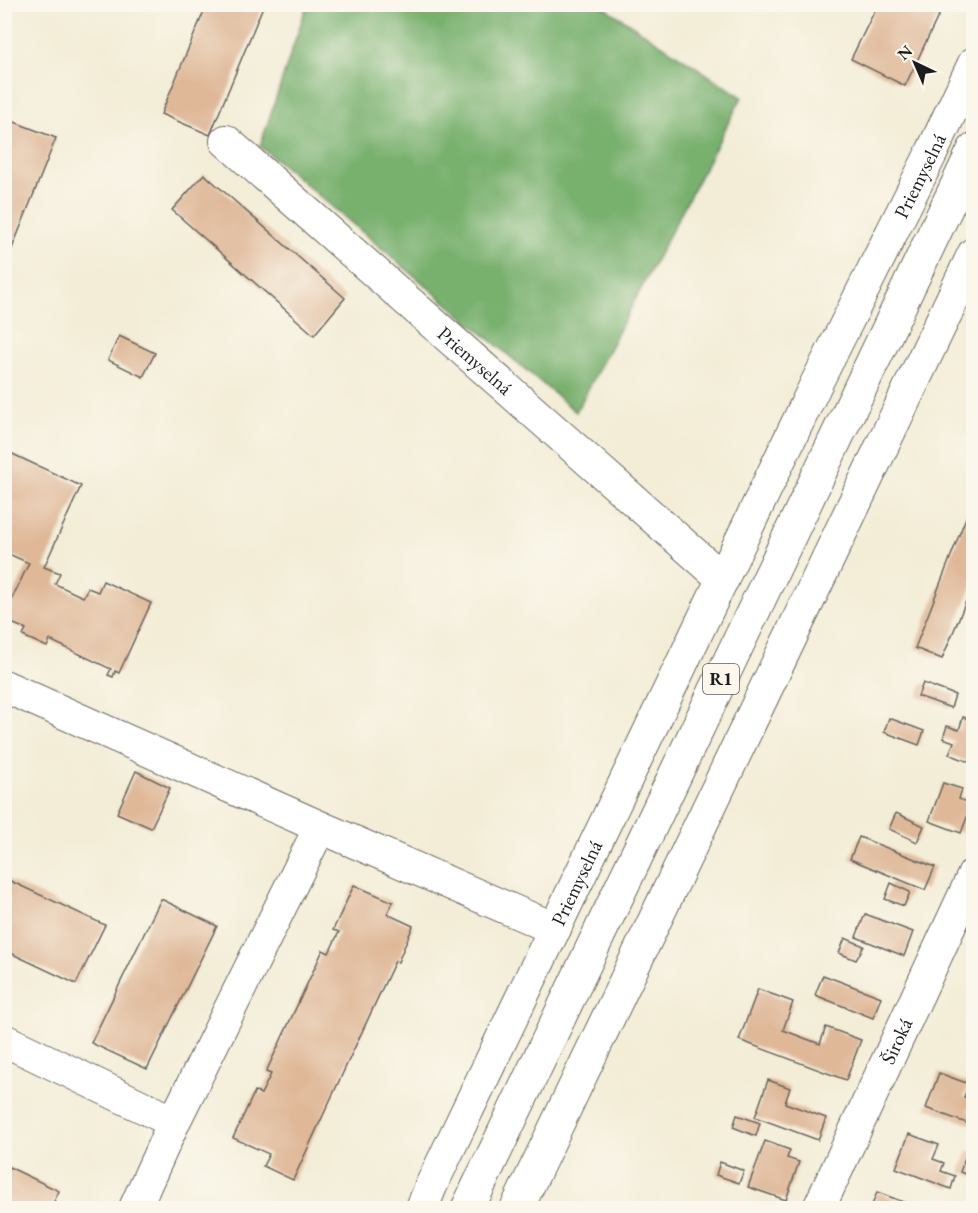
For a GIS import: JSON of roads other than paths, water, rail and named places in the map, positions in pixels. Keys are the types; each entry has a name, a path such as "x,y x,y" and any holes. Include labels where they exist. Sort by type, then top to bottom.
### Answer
{"highway":[{"name":"R1","path":"468,1209 974,150"},
{"name":"R1","path":"517,1209 974,254"}],"street":[{"name":"Priemyselná","path":"423,1201 817,382 974,63"},
{"name":"Priemyselná","path":"226,141 723,579"},
{"path":"4,686 555,929"},
{"path":"135,1209 174,1122 320,827"},
{"name":"Široká","path":"819,1209 974,874"},
{"path":"4,1040 174,1122"}]}
